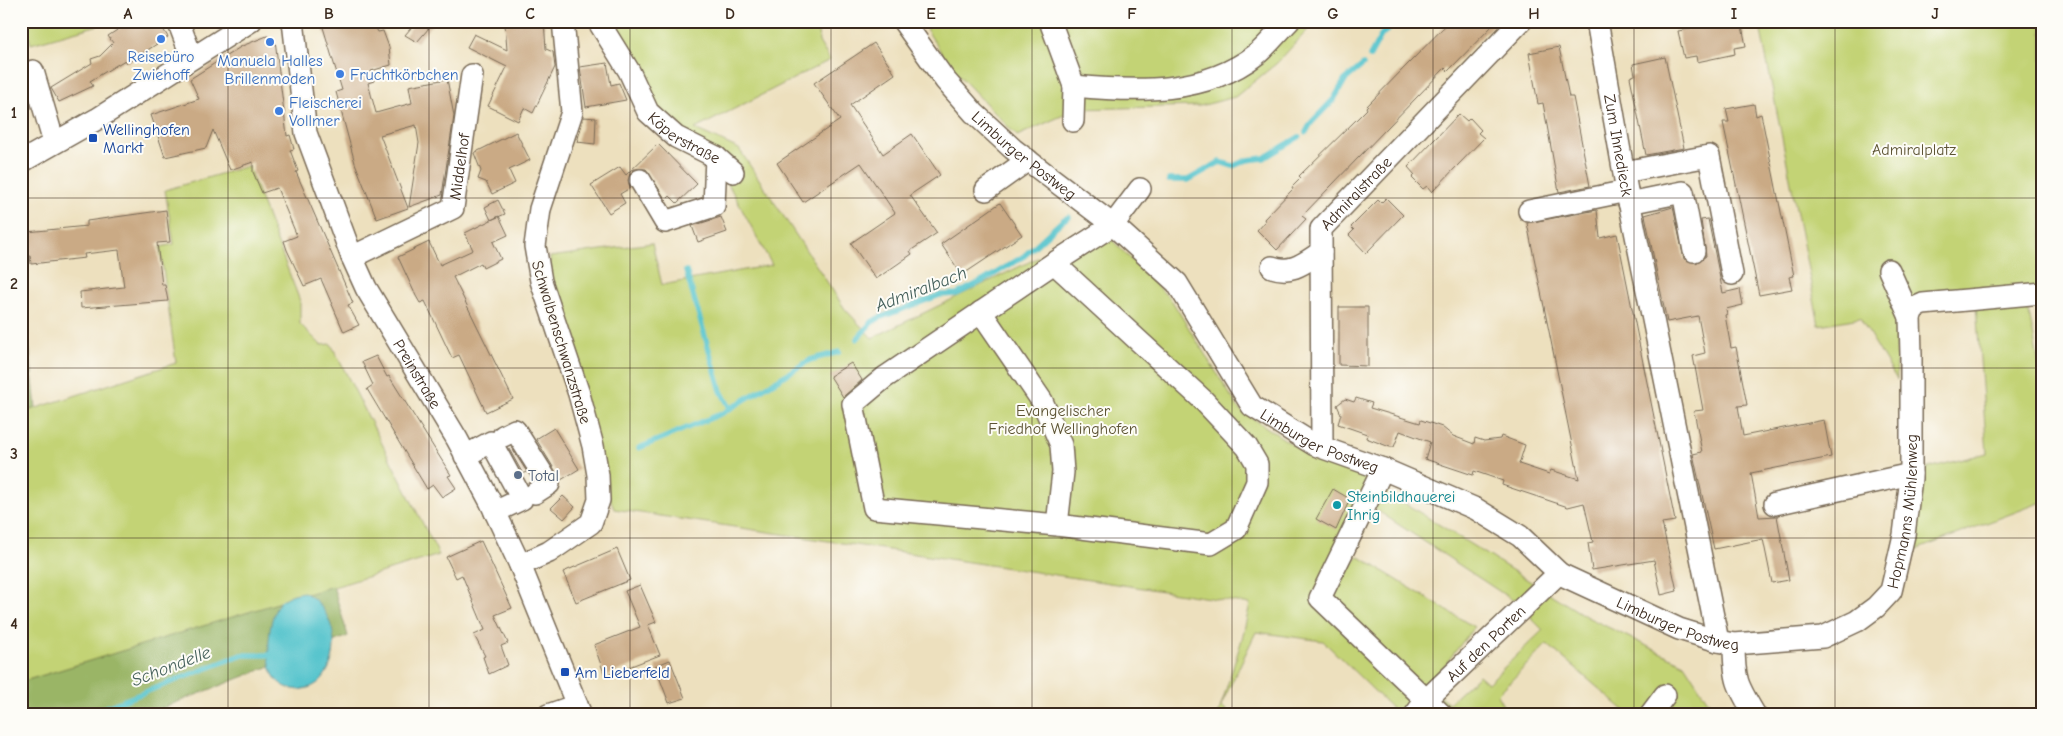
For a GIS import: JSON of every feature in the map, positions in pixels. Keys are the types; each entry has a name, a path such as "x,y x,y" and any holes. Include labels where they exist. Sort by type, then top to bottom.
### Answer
{"street":[{"path":"178,21 192,58"},
{"path":"21,162 97,119 251,21"},
{"name":"Preinstraße","path":"294,21 306,132 352,257 370,295 466,456 495,512 520,565 579,710"},
{"name":"Schwalbenschwanzstraße","path":"520,565 548,552 591,523 599,500 598,475 593,446 579,394 541,280 535,246 540,209 572,112 563,21"},
{"name":"Köperstraße","path":"598,21 630,71 648,112 676,136 716,157 732,172"},
{"name":"Limburger Postweg","path":"903,21 945,80 974,113 1028,160 1113,225 1177,283 1252,406 1322,447 1476,509 1520,536 1559,573 1679,630 1726,643 1741,691 1755,715"},
{"path":"1050,21 1074,86 1073,121"},
{"path":"1074,86 1160,88 1191,86 1218,78 1257,54 1289,21"},
{"name":"Admiralstraße","path":"1322,447 1321,229 1521,21"},
{"name":"Zum Ihnedieck","path":"1597,21 1642,269 1726,643"},
{"path":"33,71 54,143"},
{"name":"Middelhof","path":"352,257 453,208 472,75"},
{"path":"1529,212 1627,189 1709,156 1732,274"},
{"path":"640,180 665,222 714,206 716,157"},
{"path":"986,190 1028,160"},
{"path":"1054,263 1204,400 1247,447 1257,464 1257,482 1236,529 1210,544 1057,525 874,508 853,404 884,378 980,312 1054,263 1113,225 1140,189"},
{"path":"1627,189 1683,192 1694,251"},
{"path":"1272,267 1282,270 1294,269 1321,252"},
{"path":"1889,270 1910,317"},
{"path":"1910,317 1914,308 1923,304 2042,293"},
{"path":"980,312 1042,401 1061,446 1063,472 1057,525"},
{"name":"Hopmanns Mühlenweg","path":"1726,643 1786,645 1823,637 1857,621 1876,607 1891,591 1904,534 1911,474 1910,317"},
{"path":"466,456 515,430 548,484 495,512"},
{"path":"497,439 528,496"},
{"path":"1383,470 1320,598 1420,707 1442,715"},
{"path":"1775,504 1911,474"},
{"name":"Auf den Porten","path":"1420,707 1559,573"},
{"path":"1650,715 1665,695"},
{"path":"548,715 579,710"}],"green space":[{"path":"24,21 101,21 102,24 31,44"},
{"name":"Evangelischer Friedhof Wellinghofen","path":"600,21 817,21 819,42 830,60 695,129 739,149 845,309 872,338 1089,233 1110,238 1172,301 1239,409 1293,445 1371,478 1330,598 1358,556 1474,627 1428,687 1449,703 1479,675 1488,683 1543,630 1532,619 1529,611 1372,507 1382,489 1587,617 1684,664 1717,715 1623,715 1626,712 1547,644 1497,695 1506,711 1501,715 1396,715 1397,713 1323,641 1256,632 1221,704 1242,639 1250,604 614,509 597,462 550,296 550,257 652,243 662,285 772,265 712,154 652,111"},
{"path":"921,21 1316,21 1277,63 1235,97 1200,106 1077,109 1017,136 950,66"},
{"name":"Admiralplatz","path":"1759,21 2042,21 2042,300 2027,303 2042,380 2042,502 1905,554 1917,471 1987,453 1975,292 1899,309 1896,317 1897,380 1860,318 1819,325"},
{"path":"248,166 300,301 300,324 321,345 331,344 439,555 21,682 21,413 176,363 160,247 174,244 165,190"},
{"path":"21,316 26,316 36,408 21,413"},
{"path":"333,586 348,636 144,715 21,715 21,682"},
{"path":"1221,705 1231,715 1218,715"}],"water":[{"path":"304,592 314,599 328,618 334,641 333,653 325,675 320,681 307,688 292,689 279,682 271,669 269,660 270,627 280,602 291,595"}],"building":[{"path":"131,21 158,21 168,37 127,63 125,60 90,81 93,86 59,102 51,88 92,63 91,59 100,56 113,43 108,36"},
{"path":"332,21 372,21 378,32 383,31 389,47 391,65 371,71 374,81 368,83 376,113 412,103 409,86 447,79 454,116 442,195 409,207 419,143 416,125 380,135 408,208 377,219 355,163 336,92 342,90 322,24"},
{"path":"417,21 435,21 417,42 405,35"},
{"path":"510,21 544,21 546,49 553,52 555,67 533,113 524,108 518,121 488,106 507,67 467,47 474,34 507,50 505,24 510,24"},
{"path":"1450,21 1497,21 1448,71 1445,68 1302,216 1306,219 1277,250 1257,230 1265,221 1264,219 1293,189 1292,187 1301,178 1299,176 1367,109 1366,107"},
{"path":"1700,21 1741,21 1746,46 1734,48 1735,54 1697,62 1696,56 1684,58 1678,31 1690,29 1689,23"},
{"path":"267,36 275,40 287,136 290,135 294,149 290,150 298,171 296,172 353,303 348,305 359,325 344,332 321,279 304,286 287,250 284,241 297,236 277,188 262,193 253,172 253,162 230,170 213,130 206,148 165,157 151,115 199,99 190,79 242,46"},
{"path":"874,43 895,74 850,105 883,154 912,134 940,175 910,195 937,233 910,251 912,254 876,279 851,243 895,213 861,163 803,202 777,163 840,120 814,83"},
{"path":"1559,47 1569,97 1573,97 1590,186 1559,192 1543,103 1538,104 1529,53"},
{"path":"1665,57 1684,148 1646,155 1630,77 1635,75 1633,64"},
{"path":"607,63 611,85 619,83 626,100 586,107 580,67"},
{"path":"1754,104 1756,116 1761,114 1794,276 1789,277 1792,289 1759,295 1723,122 1729,122 1726,109"},
{"path":"1459,114 1467,121 1470,118 1481,130 1478,133 1484,138 1432,192 1427,186 1423,189 1412,178 1415,175 1408,167"},
{"path":"584,117 596,118 595,144 577,142"},
{"path":"516,132 530,160 509,170 515,183 492,194 486,182 478,179 481,171 474,153"},
{"path":"658,144 697,184 677,203 670,196 666,200 646,169 634,169 628,180 630,188 620,194 625,203 609,213 591,185 620,167 626,175"},
{"path":"1386,198 1403,215 1366,253 1349,235 1354,230 1351,227 1378,200 1381,203"},
{"path":"498,200 505,214 491,220 485,207"},
{"path":"1000,203 1022,235 962,275 941,244"},
{"path":"1673,207 1684,259 1696,263 1706,256 1701,220 1708,219 1723,293 1740,289 1743,305 1726,309 1727,314 1725,315 1731,348 1736,347 1747,405 1738,406 1743,436 1824,420 1831,457 1751,473 1759,517 1777,516 1789,580 1772,583 1763,539 1714,549 1693,454 1702,452 1694,411 1703,410 1693,356 1705,353 1698,316 1667,322 1645,215"},
{"path":"166,210 170,242 157,243 162,285 165,285 168,301 81,308 80,292 124,287 119,250 84,254 85,258 31,264 30,256 25,257 22,240 28,239 27,232 87,226 87,221"},
{"path":"1597,210 1600,238 1617,234 1675,521 1662,523 1677,591 1661,595 1654,560 1592,570 1588,543 1593,542 1584,503 1568,507 1502,485 1503,481 1474,471 1473,475 1425,459 1430,442 1400,431 1394,447 1390,447 1366,438 1367,434 1338,424 1341,414 1337,405 1345,399 1354,402 1356,398 1372,403 1370,408 1420,423 1421,420 1442,427 1453,436 1474,444 1475,438 1484,441 1500,439 1501,436 1525,445 1519,464 1549,474 1551,470 1579,479 1527,223"},
{"path":"499,216 508,235 493,242 501,259 483,268 481,263 453,277 513,399 486,412 459,355 452,358 425,301 420,303 398,257 429,242 440,265 473,250 465,233"},
{"path":"721,217 727,232 698,242 692,226"},
{"path":"1339,307 1368,307 1368,366 1339,365"},
{"path":"376,356 387,377 389,376 451,475 448,476 456,488 442,497 433,485 427,489 367,389 373,385 362,362"},
{"path":"851,363 862,380 843,397 830,376"},
{"path":"554,428 579,469 561,480 536,439"},
{"path":"511,447 527,472 523,474 509,449"},
{"name":"Steinbildhauerei Ihrig","path":"1333,489 1350,499 1336,530 1316,519"},
{"path":"563,496 575,507 564,519 551,508"},
{"path":"481,541 512,608 495,615 508,643 501,646 508,665 489,674 483,657 485,656 474,635 485,630 462,575 456,578 446,557"},
{"path":"617,549 630,580 576,602 563,572"},
{"path":"640,585 656,622 648,625 660,655 605,676 594,645 640,627 625,591"},
{"path":"670,660 685,698 669,703 655,666"}],"waterway":[{"name":"Admiralbach","path":"1370,56 1382,34 1400,21"},
{"name":"Admiralbach","path":"1306,132 1311,123 1334,99 1345,80 1363,65"},
{"name":"Admiralbach","path":"1169,180 1188,180 1220,162 1233,166 1247,160 1264,158 1299,137"},
{"name":"Admiralbach","path":"857,339 872,322 879,318 940,295 957,294 983,281 1024,256 1063,220 1069,217"},
{"path":"686,271 721,391 730,408"},
{"name":"Admiralbach","path":"639,448 723,413 810,360 839,352"},
{"name":"Schondelle","path":"86,715 241,655 269,655"}],"place":[{"name":"Reisebüro Zwiehoff","path":"161,39"},
{"name":"Manuela Halles Brillenmoden","path":"270,42"},
{"name":"Fruchtkörbchen","path":"340,74"},
{"name":"Fleischerei Vollmer","path":"279,111"},
{"name":"Wellinghofen Markt","path":"93,138"},
{"name":"Total","path":"518,475"},
{"name":"Steinbildhauerei Ihrig","path":"1337,505"},
{"name":"Am Lieberfeld","path":"565,672"}]}
